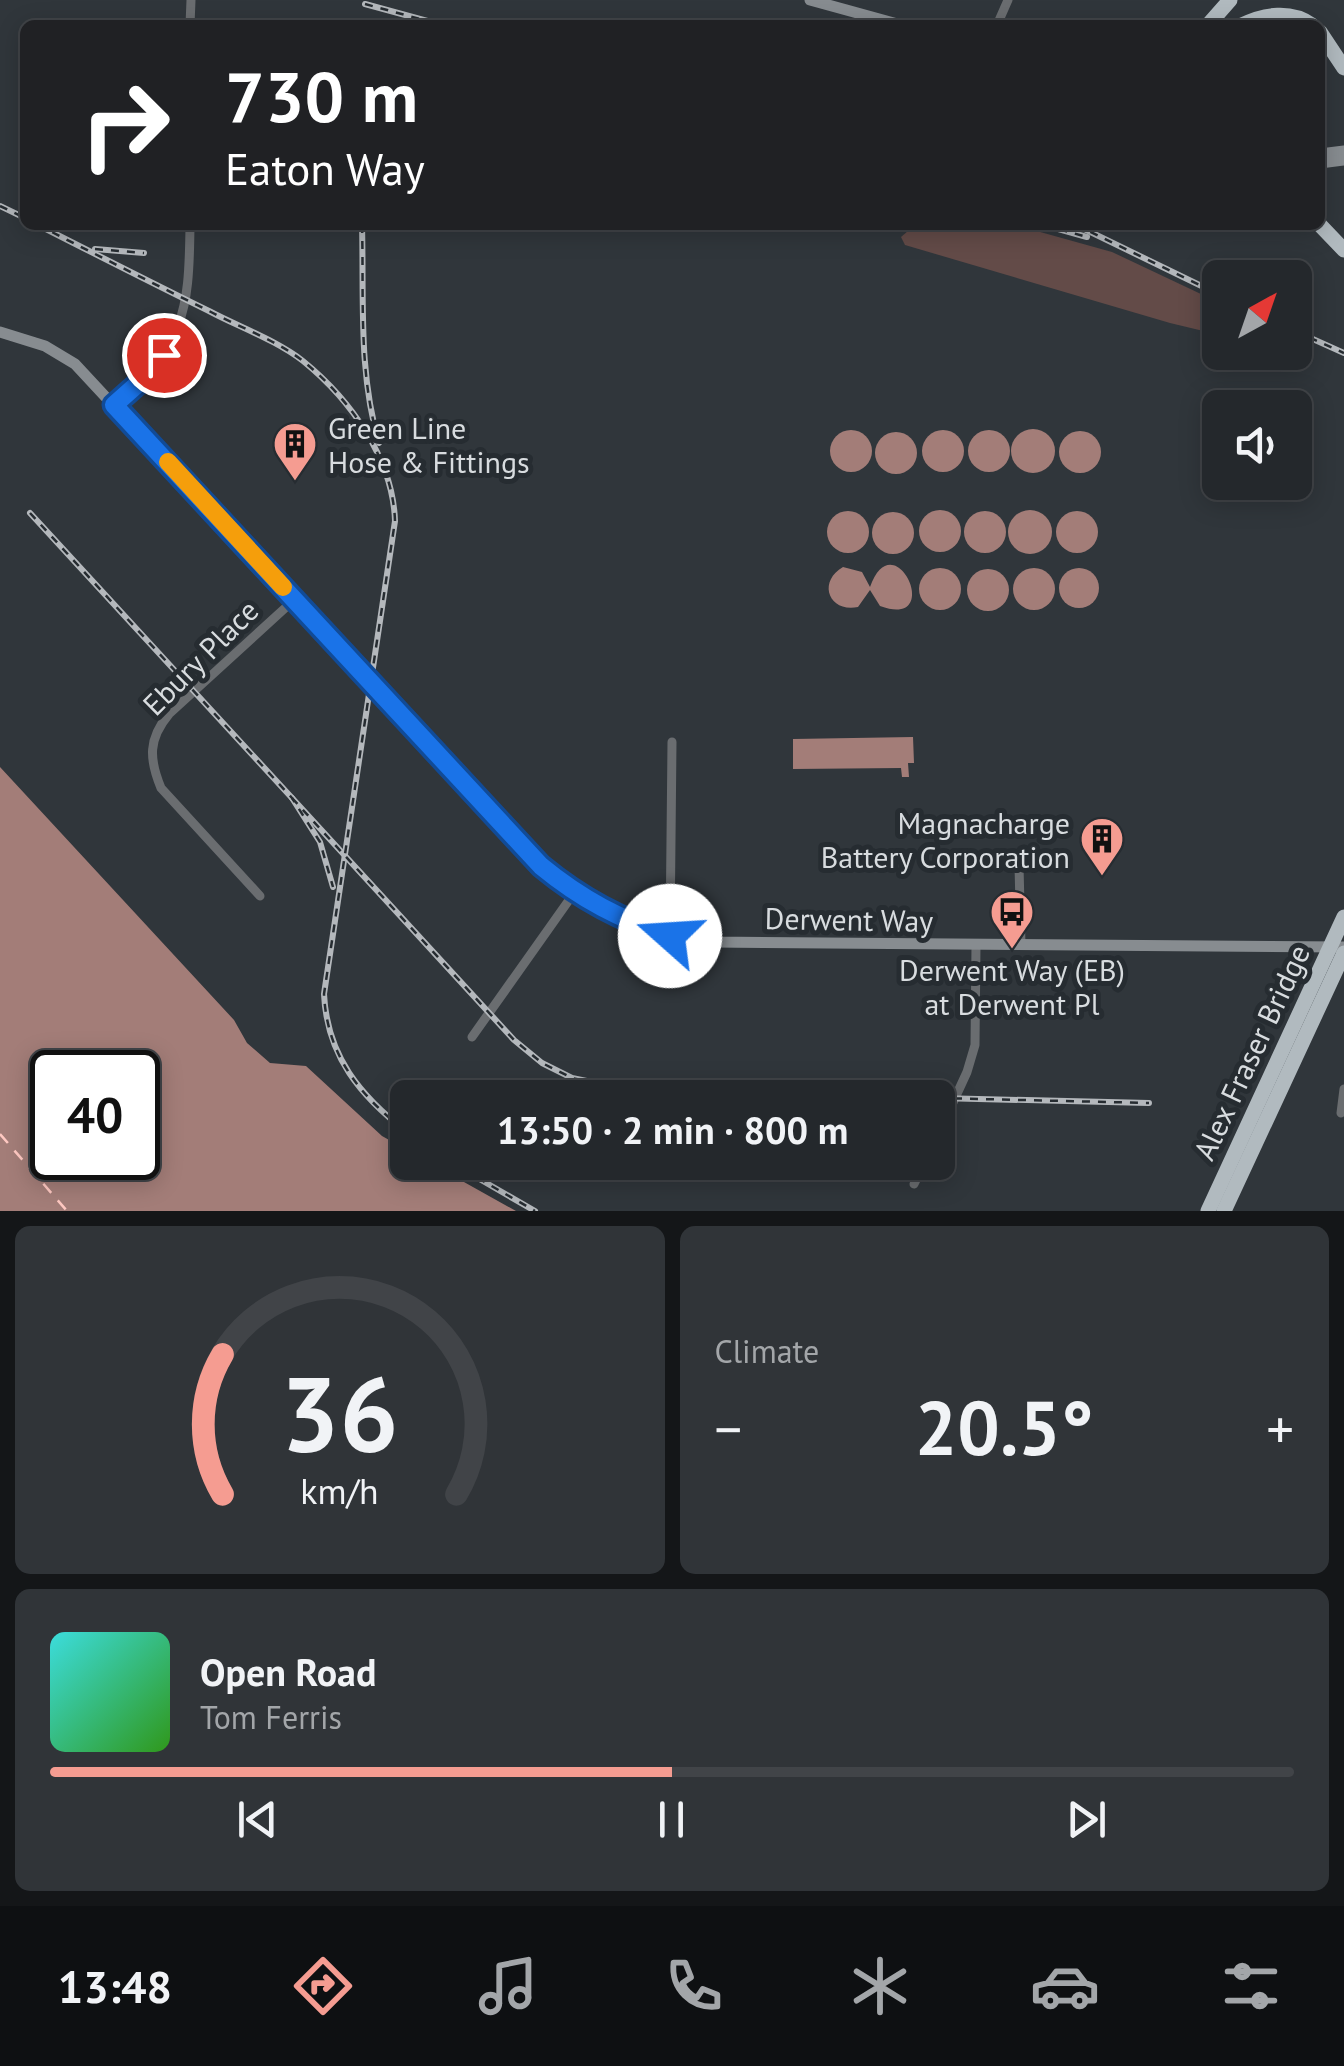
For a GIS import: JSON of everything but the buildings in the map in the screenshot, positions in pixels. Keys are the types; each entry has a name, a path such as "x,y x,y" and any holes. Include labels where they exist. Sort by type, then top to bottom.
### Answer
{"highway":[{"path":"1212,20 1230,0"},
{"path":"1254,20 1282,15 1306,20"},
{"path":"1325,40 1344,68"},
{"path":"1324,230 1344,250"},
{"name":"Alex Fraser Bridge","path":"1208,1211 1344,916"},
{"name":"Alex Fraser Bridge","path":"1224,1211 1344,950"}],"street":[{"path":"810,0 884,20"},
{"path":"114,405 150,373 177,334 187,300 190,230"},
{"name":"Derwent Way","path":"0,332 45,346 75,364 541,866 574,894 624,921 670,936 712,942 1344,950"},
{"name":"Ebury Place","path":"260,896 162,788 152,767 151,746 157,728 170,714 295,599"},
{"path":"670,936 672,742"},
{"path":"1018,866 1021,945"},
{"path":"472,1037 574,894"},
{"path":"955,1100 975,1046 976,945"},
{"path":"1341,1113 1344,1089"},
{"path":"914,1184 916,1180"}],"shaded area":[{"path":"909,230 1033,230 1112,252 1202,294 1202,331 1170,323 905,245 901,237"},
{"path":"1033,429 1048,436 1055,451 1048,466 1033,473 1018,466 1011,451 1018,436"},
{"path":"851,430 866,436 872,451 866,466 851,472 836,466 830,451 836,436"},
{"path":"943,430 958,436 964,451 958,466 943,472 928,466 922,451 928,436"},
{"path":"989,430 1004,436 1010,451 1004,466 989,472 974,466 968,451 974,436"},
{"path":"1080,431 1095,437 1101,452 1095,467 1080,473 1065,467 1059,452 1065,437"},
{"path":"896,432 911,438 917,453 911,468 896,474 881,468 875,453 881,438"},
{"path":"940,510 955,516 961,531 955,546 940,552 925,546 919,531 925,516"},
{"path":"1030,510 1045,517 1052,532 1045,547 1030,554 1015,547 1008,532 1015,517"},
{"path":"848,511 863,517 869,532 863,547 848,553 833,547 827,532 833,517"},
{"path":"985,511 1000,517 1006,532 1000,547 985,553 970,547 964,532 970,517"},
{"path":"1077,511 1092,517 1098,532 1092,547 1077,553 1062,547 1056,532 1062,517"},
{"path":"893,512 908,518 914,533 908,548 893,554 878,548 872,533 878,518"},
{"path":"891,565 901,569 909,580 910,604 900,609 880,606 870,590 858,607 840,605 829,588 830,580 843,567 862,572 870,587 880,569"},
{"path":"940,568 955,574 961,589 955,604 940,610 925,604 919,589 925,574"},
{"path":"1034,568 1049,574 1055,589 1049,604 1034,610 1019,604 1013,589 1019,574"},
{"path":"1079,568 1093,574 1099,588 1093,602 1079,608 1065,602 1059,588 1065,574"},
{"path":"988,569 1003,575 1009,590 1003,605 988,611 973,605 967,590 973,575"},
{"path":"913,737 914,763 908,763 909,777 902,777 901,768 793,769 793,739"},
{"path":"0,767 234,1020 247,1043 270,1063 306,1066 390,1140 390,1180 460,1180 516,1211 0,1211"}],"ferry route":[{"path":"0,1134 67,1211"}],"railway":[{"path":"365,4 424,20"},
{"path":"0,206 20,216"},
{"path":"48,230 292,353 353,412 387,475 395,521 324,994 339,1055 361,1089 390,1117"},
{"path":"362,230 365,362 379,443"},
{"path":"1062,230 1087,237"},
{"path":"1086,230 1202,286"},
{"path":"95,249 144,253"},
{"path":"1312,339 1344,353"},
{"path":"30,513 292,798 320,842 333,887"},
{"path":"292,798 514,1040 542,1063 582,1080"},
{"path":"955,1098 1149,1103"},
{"path":"481,1180 535,1211"}],"slow traffic":[{"path":"168,462 283,587"}],"place":[{"name":"Green Line Hose & Fittings","path":"295,482"},
{"name":"Magnacharge Battery Corporation","path":"1102,877"},
{"name":"Derwent Way (EB) at Derwent Pl","path":"1012,950"}],"route":[{"path":"164,355 114,405 541,866 574,894 624,921 670,936"}]}
